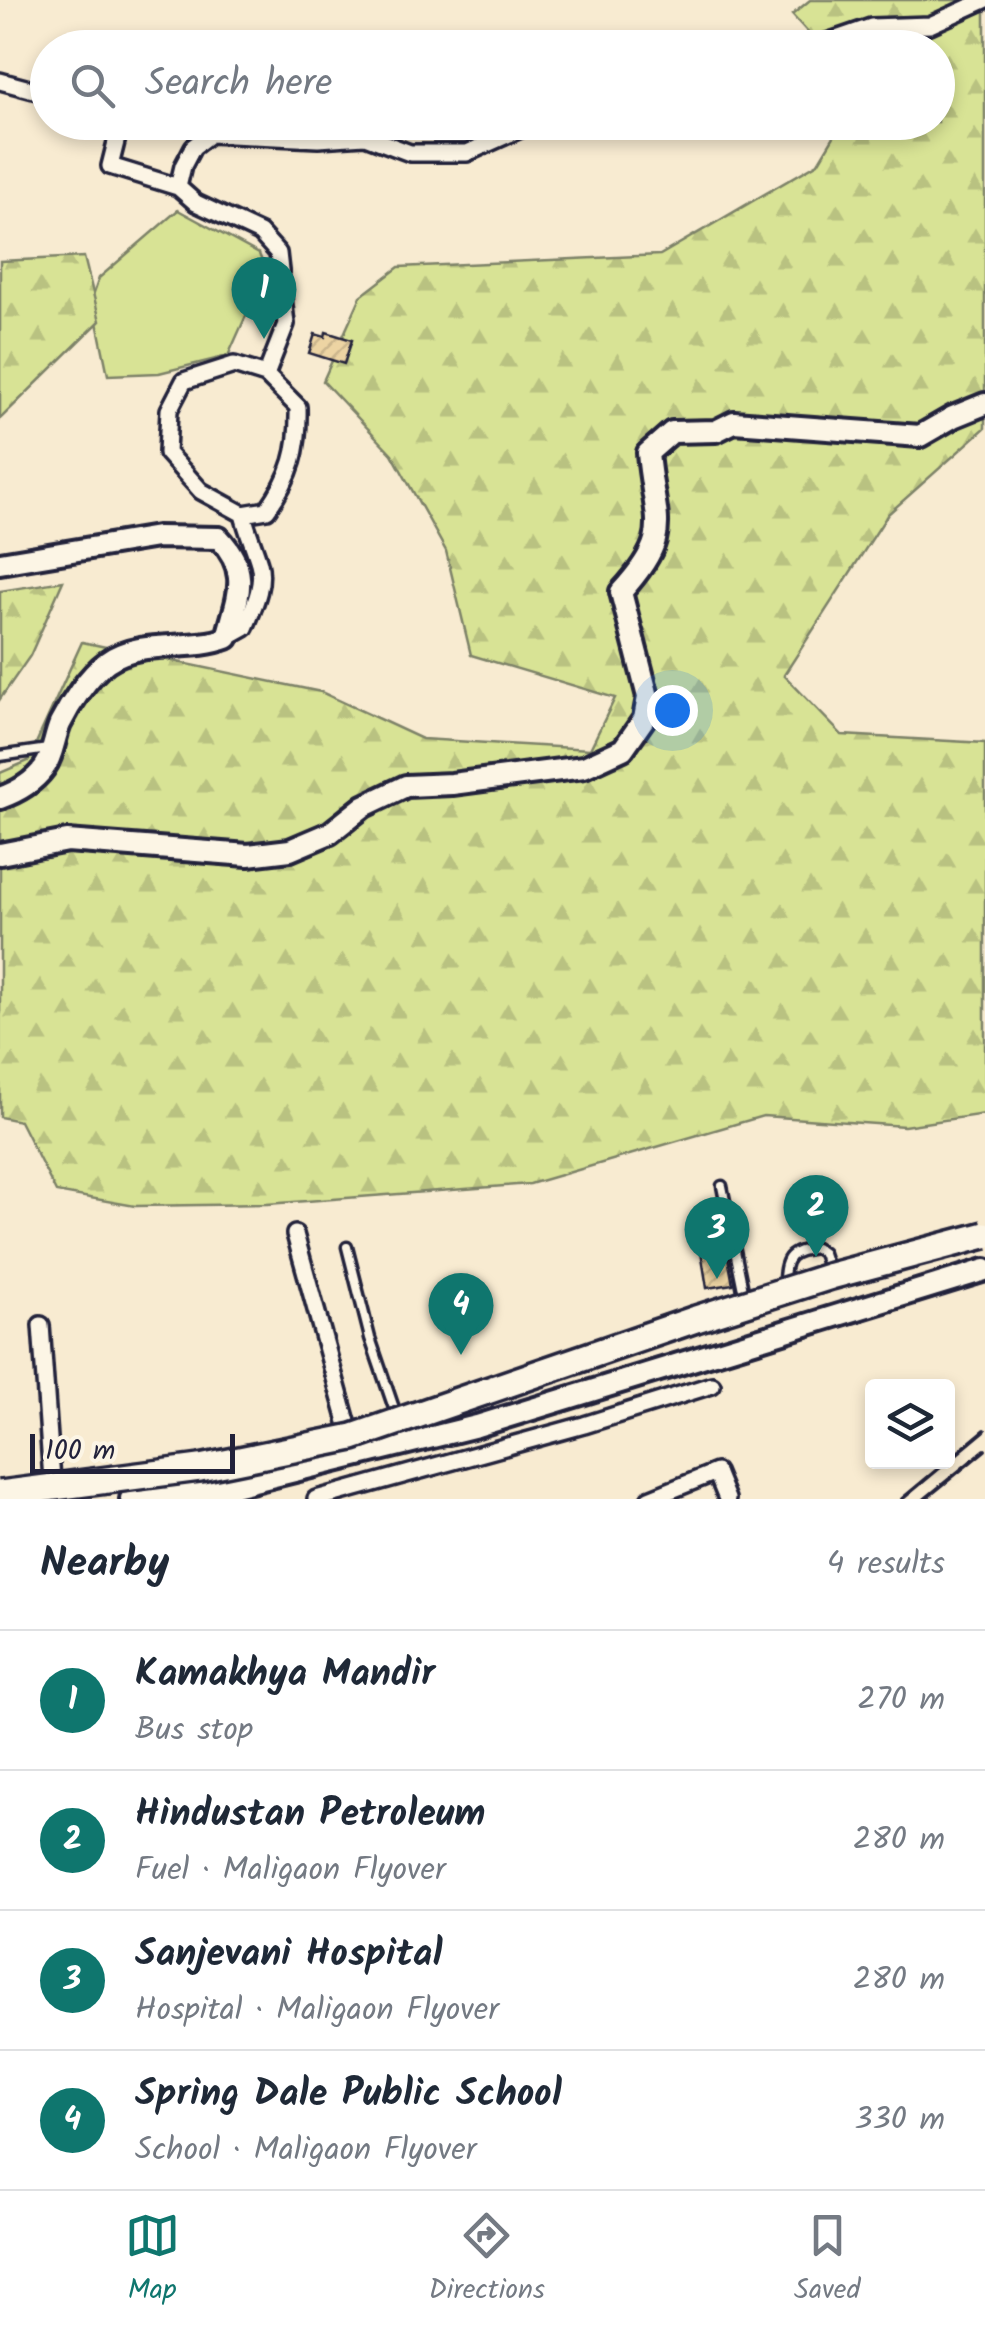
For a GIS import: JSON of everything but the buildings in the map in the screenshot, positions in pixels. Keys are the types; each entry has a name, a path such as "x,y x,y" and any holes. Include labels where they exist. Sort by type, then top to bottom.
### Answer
{"main road":[{"path":"0,1494 220,1465 353,1437 696,1319 831,1276 985,1235"},
{"path":"80,1499 215,1480 410,1434 726,1326 985,1249"}],"street":[{"path":"862,30 930,25 985,0"},
{"path":"0,81 30,89"},
{"path":"116,140 110,166 178,187 196,203 260,233 278,252 286,324 266,375"},
{"path":"178,187 183,166 193,147 202,140"},
{"path":"376,140 410,153 467,153 496,140"},
{"path":"234,365 266,375 298,406 299,441 286,483 268,510 243,514 201,491 167,453 170,410 184,381 234,365"},
{"path":"0,854 67,841 248,855 290,850 330,833 364,806 406,786 584,767 623,748 644,719 648,697 621,592 659,536 648,453 672,432 716,430 734,422 920,436 953,416 985,404"},
{"path":"0,798 19,791 45,767 60,724 86,684 108,661 146,648 211,644 245,628 259,592 260,566 243,514"},
{"path":"0,563 158,537 220,538 235,555 240,582 227,638"},
{"path":"0,1486 208,1462 397,1417 744,1295 985,1225"},
{"path":"294,1234 349,1429"},
{"path":"131,1499 214,1494 477,1426 985,1270"},
{"path":"41,1325 52,1480"},
{"path":"316,1499 584,1425 712,1385"},
{"path":"208,1462 214,1494"},
{"path":"649,1499 716,1472 726,1499"}],"lane":[{"path":"0,756 52,749"},
{"path":"722,1186 744,1295"},
{"path":"347,1247 370,1338 397,1417"}],"green space":[{"path":"810,0 985,0 985,428 888,514 784,675 842,735 985,743 985,1114 904,1126 763,1116 530,1184 267,1204 135,1206 56,1192 20,1121 0,1117 0,773 28,761 82,642 321,692 422,739 590,749 615,698 471,655 446,551 392,454 323,381 361,296 399,267 660,255 818,163 832,140 955,140 955,30 806,30 792,15"},
{"path":"178,210 259,254 266,271 228,356 159,373 108,375 92,298 99,278"},
{"path":"84,257 100,321 0,419 0,261"},
{"path":"63,581 30,656 0,699 0,591"}],"railway":[{"path":"902,1499 985,1430"},
{"path":"925,1499 985,1450"}],"place":[{"name":"Kamakhya Mandir","path":"264,339"},
{"name":"Hindustan Petroleum","path":"816,1257"},
{"name":"Sanjevani Hospital","path":"717,1279"},
{"name":"Spring Dale Public School","path":"461,1355"}]}
